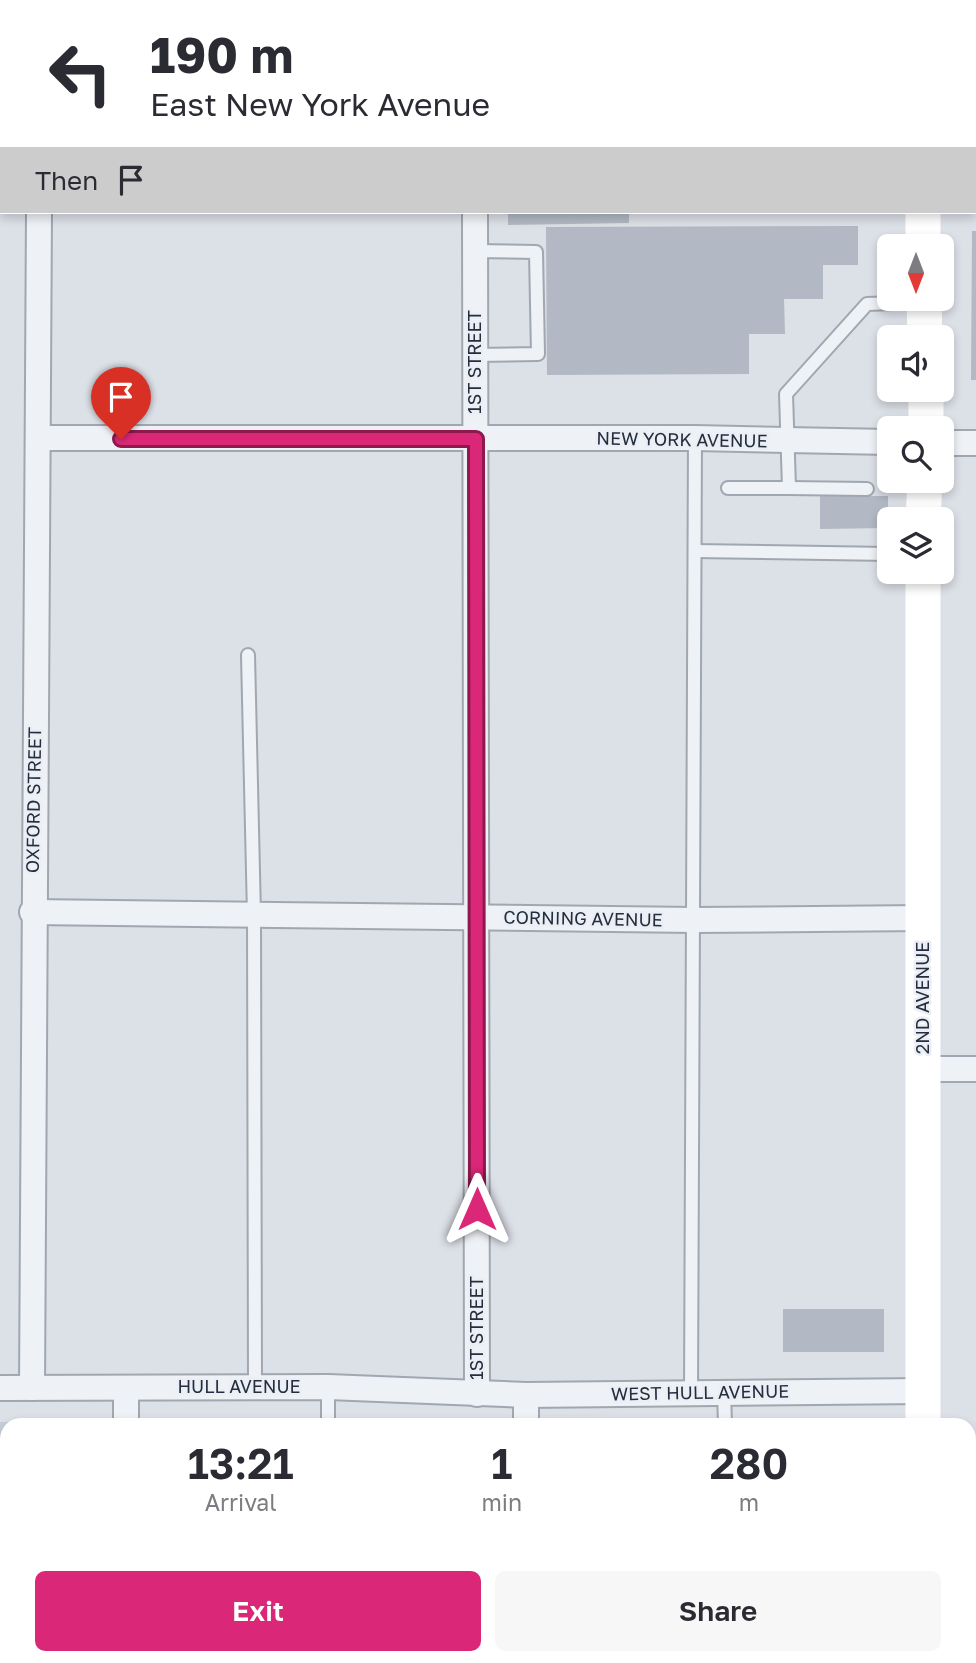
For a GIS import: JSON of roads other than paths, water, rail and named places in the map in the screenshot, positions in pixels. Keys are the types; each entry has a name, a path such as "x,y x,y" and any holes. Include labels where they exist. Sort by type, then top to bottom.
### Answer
{"main road":[{"path":"923,214 923,234"},
{"name":"2ND AVENUE","path":"923,584 923,1408"}],"street":[{"name":"OXFORD STREET","path":"32,1388 32,912 39,439 39,214"},
{"name":"1ST STREET","path":"475,214 477,1394"},
{"name":"NEW YORK AVENUE","path":"39,439 695,439 877,442"},
{"path":"954,443 976,443"},
{"name":"CORNING AVENUE","path":"32,912 695,920 923,918"},
{"path":"923,1069 976,1069"},
{"name":"HULL AVENUE","path":"0,1388 328,1387 477,1394"},
{"path":"126,1388 126,1418"},
{"name":"WEST HULL AVENUE","path":"477,1394 724,1393 923,1408"},
{"path":"526,1395 526,1418"}],"lane":[{"path":"475,250 536,252 538,354 475,355"},
{"path":"789,488 786,394 867,304 877,303"},
{"path":"691,1393 695,439"},
{"path":"728,488 867,489"},
{"path":"695,551 877,554"},
{"path":"248,655 254,915 255,1387"},
{"path":"328,1387 328,1418"},
{"path":"724,1393 725,1418"}]}
